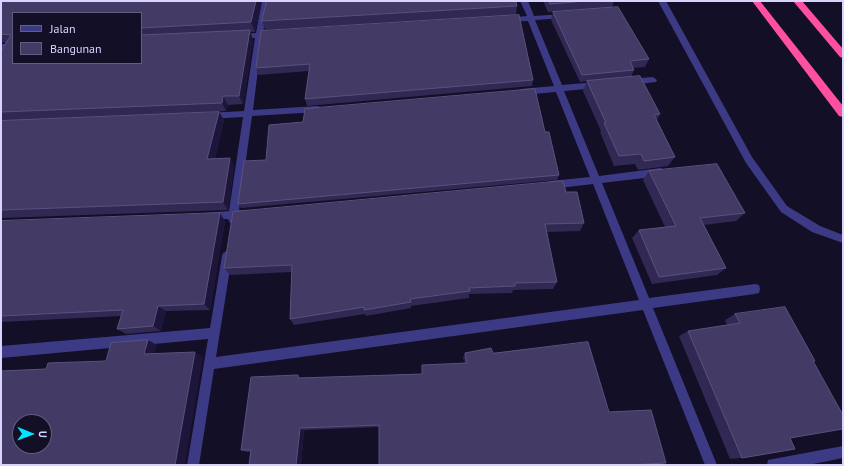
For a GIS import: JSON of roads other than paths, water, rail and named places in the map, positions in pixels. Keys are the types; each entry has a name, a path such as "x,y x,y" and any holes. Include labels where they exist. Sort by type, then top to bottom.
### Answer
{"highway":[{"path":"756,1 843,113"},
{"path":"797,1 843,55"}],"street":[{"path":"231,231 259,35 266,1"},
{"path":"524,1 711,465"},
{"path":"662,1 749,160 784,209 816,229 843,239"},
{"path":"494,21 569,15"},
{"path":"227,36 280,34"},
{"path":"1,47 12,47"},
{"path":"622,83 653,80"},
{"path":"513,92 606,84"},
{"path":"200,117 248,115 326,108"},
{"path":"540,186 596,181 672,171"},
{"path":"202,216 257,213"},
{"path":"193,465 229,247"},
{"path":"210,364 755,289"},
{"path":"1,352 215,333"},
{"path":"773,465 843,452"}]}
